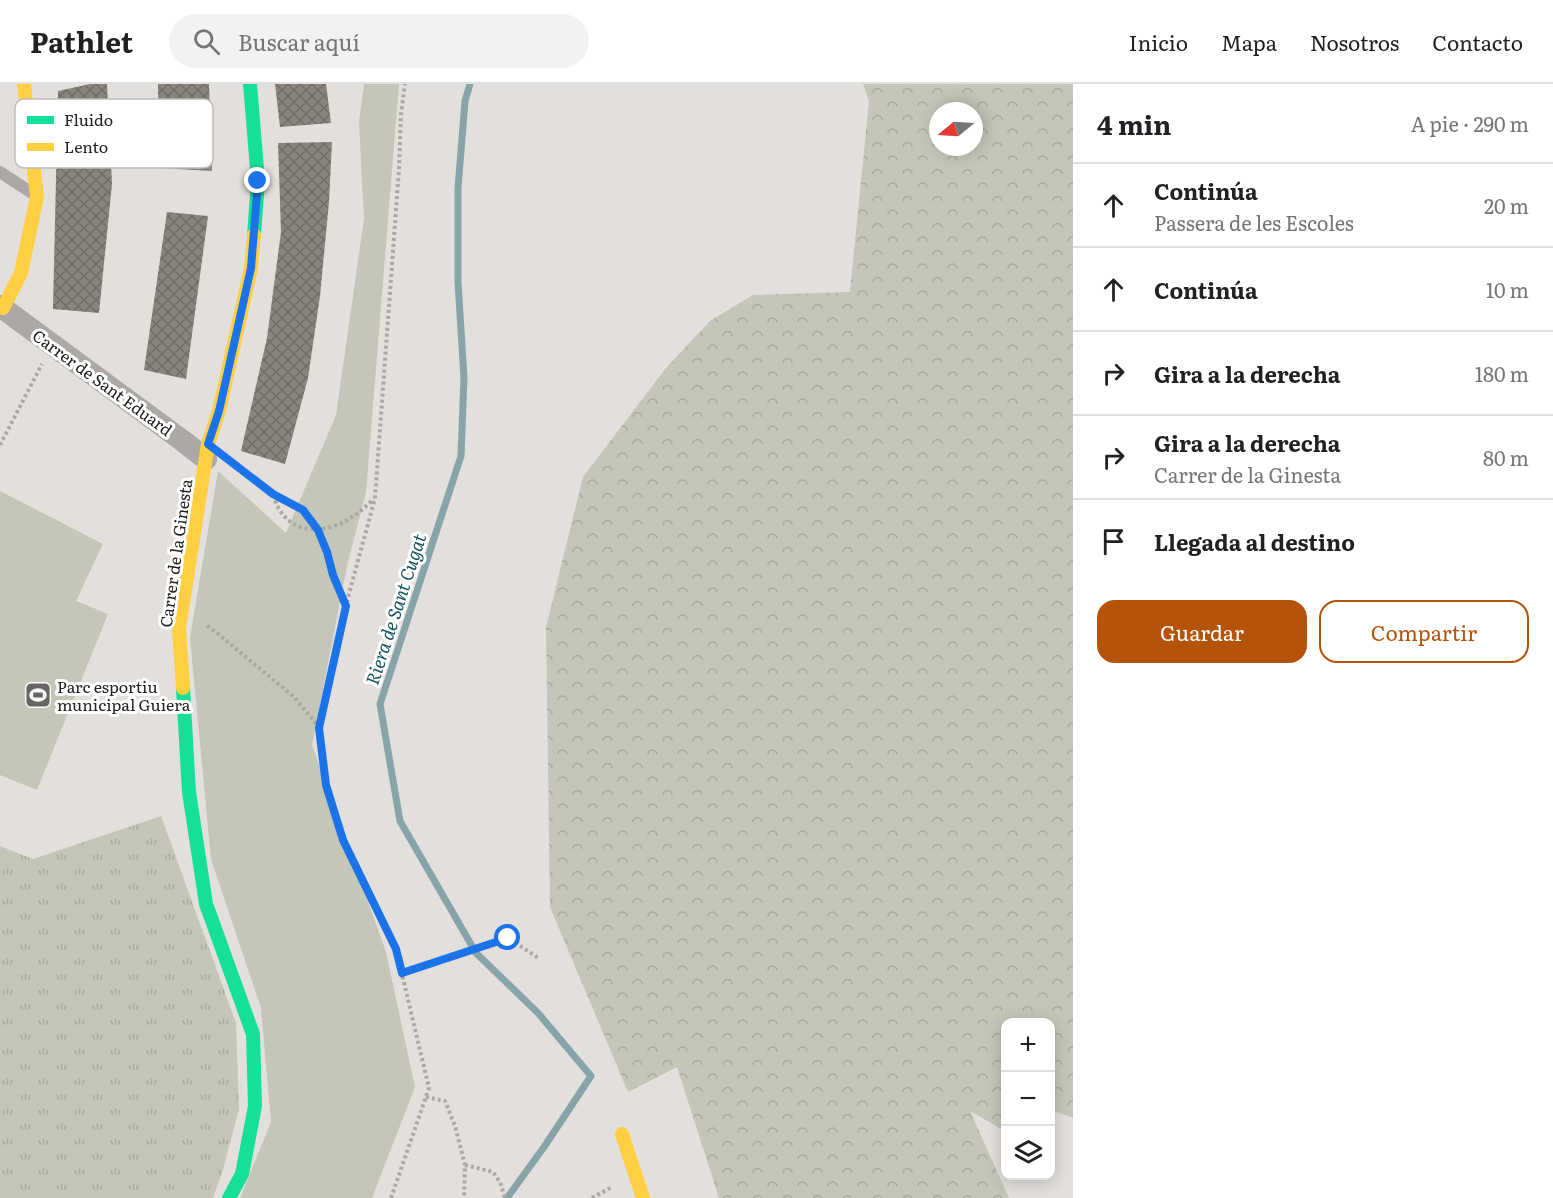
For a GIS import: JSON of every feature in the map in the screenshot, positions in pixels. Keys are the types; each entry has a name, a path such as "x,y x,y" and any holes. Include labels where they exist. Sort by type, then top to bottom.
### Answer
{"street":[{"path":"24,84 26,99"},
{"name":"Carrer de la Ginesta","path":"229,1198 242,1174 255,1106 254,1034 206,904 189,792 179,628 207,452 219,411 251,268 258,181 250,84"},
{"path":"2,307 21,273 37,196 34,168"},
{"name":"Carrer de Sant Eduard","path":"2,307 183,441 207,452"},
{"path":"622,1134 643,1198"}],"lane":[{"path":"0,172 37,196"}],"path":[{"path":"391,1198 429,1088 396,949 343,840 326,785 319,728 346,606 375,498 401,114 405,84"},
{"path":"0,445 52,345"},
{"path":"207,452 273,494 303,510 318,530 346,606"},
{"path":"273,494 280,512 288,520 301,528 318,530 335,526 352,518 375,498"},
{"path":"182,610 218,633 294,697 319,728"},
{"path":"402,973 508,938 540,959"},
{"path":"426,1097 444,1101 455,1126 465,1165 464,1198"},
{"path":"465,1165 493,1172 500,1182 505,1198"}],"green space":[{"path":"364,84 399,84 366,492 347,566 312,745 386,952 415,1087 372,1198 240,1198 271,1122 261,1008 211,859 190,638 218,471 286,533 336,415 364,219 359,122"},
{"path":"863,84 1073,84 1073,1118 1055,1111 1055,1018 1001,1018 1001,1129 970,1111 1009,1198 719,1198 677,1067 628,1092 550,907 546,627 583,477 666,368 710,321 753,295 850,292 869,101"},
{"name":"Parc esportiu municipal Guiera","path":"0,491 103,544 76,601 108,614 37,790 0,775"},
{"path":"161,816 236,1023 239,1109 213,1198 0,1198 0,846 33,859"}],"building":[{"path":"90,84 107,84 108,99 58,99 58,91"},
{"path":"158,84 209,84 210,99 158,99"},
{"path":"275,84 326,84 331,123 280,127"},
{"path":"332,142 320,296 308,378 285,464 241,451 267,338 281,232 278,143"},
{"path":"56,168 111,168 112,184 99,313 53,309"},
{"path":"159,168 212,168 212,171"},
{"path":"167,212 208,216 186,379 144,370"}],"waterway":[{"name":"Riera de Sant Cugat","path":"470,84 465,101 458,188 458,282 464,378 461,456 380,704 400,821 476,953 538,1013 591,1076 507,1198"}],"traffic: fast":[{"path":"250,84 258,181 254,235"},
{"path":"183,688 189,792 206,904 253,1034 255,1106 242,1174 229,1198"}],"traffic: slow":[{"path":"24,84 26,99"},
{"path":"3,308 21,273 37,197 34,168"},
{"path":"183,688 179,628 208,444 219,411 251,268 254,235"},
{"path":"622,1134 643,1198"}],"place":[{"name":"Parc esportiu municipal Guiera","path":"38,695"}],"route":[{"path":"258,181 251,268 219,411 208,444 273,494 303,510 318,530 327,552 333,575 346,606 319,728 326,785 343,840 396,949 402,973 508,938"}]}
